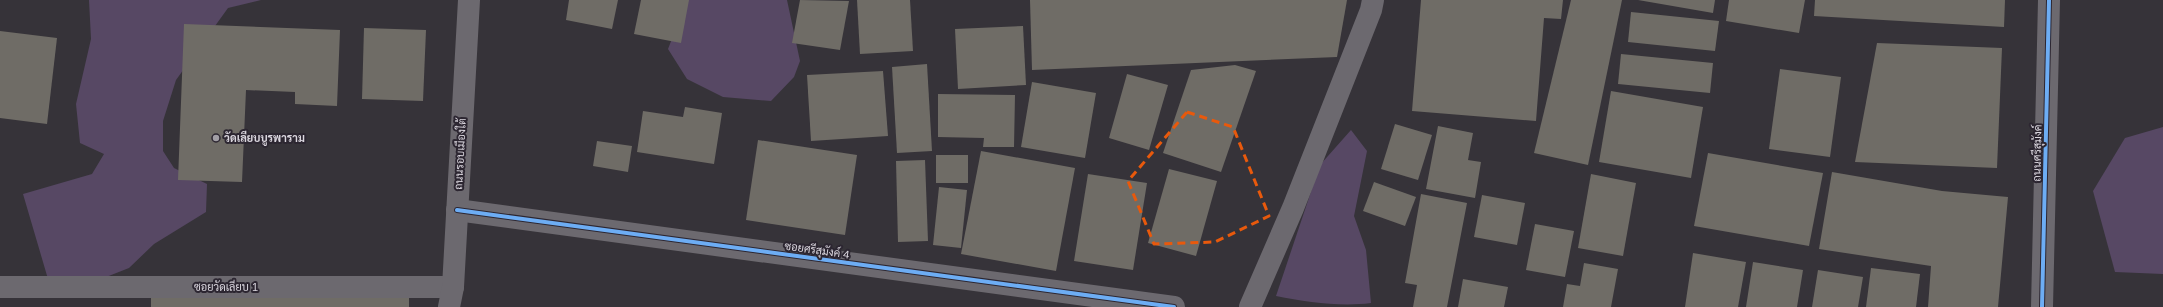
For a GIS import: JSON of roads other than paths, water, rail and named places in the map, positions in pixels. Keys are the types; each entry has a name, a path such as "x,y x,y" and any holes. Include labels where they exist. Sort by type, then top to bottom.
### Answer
{"street":[{"name":"ถนนรอบเมืองใต้","path":"451,297 469,0"},
{"path":"1250,307 1293,208 1371,10 1373,0"},
{"name":"ถนนศรีสุมังค์","path":"2042,307 2049,0"},
{"name":"ซอยศรีสุมังค์ 4","path":"457,210 1174,307"},
{"name":"ซอยวัดเลียบ 1","path":"0,287 451,297"}],"place":[{"name":"วัดเลียบบูรพาราม","path":"216,138"}]}
